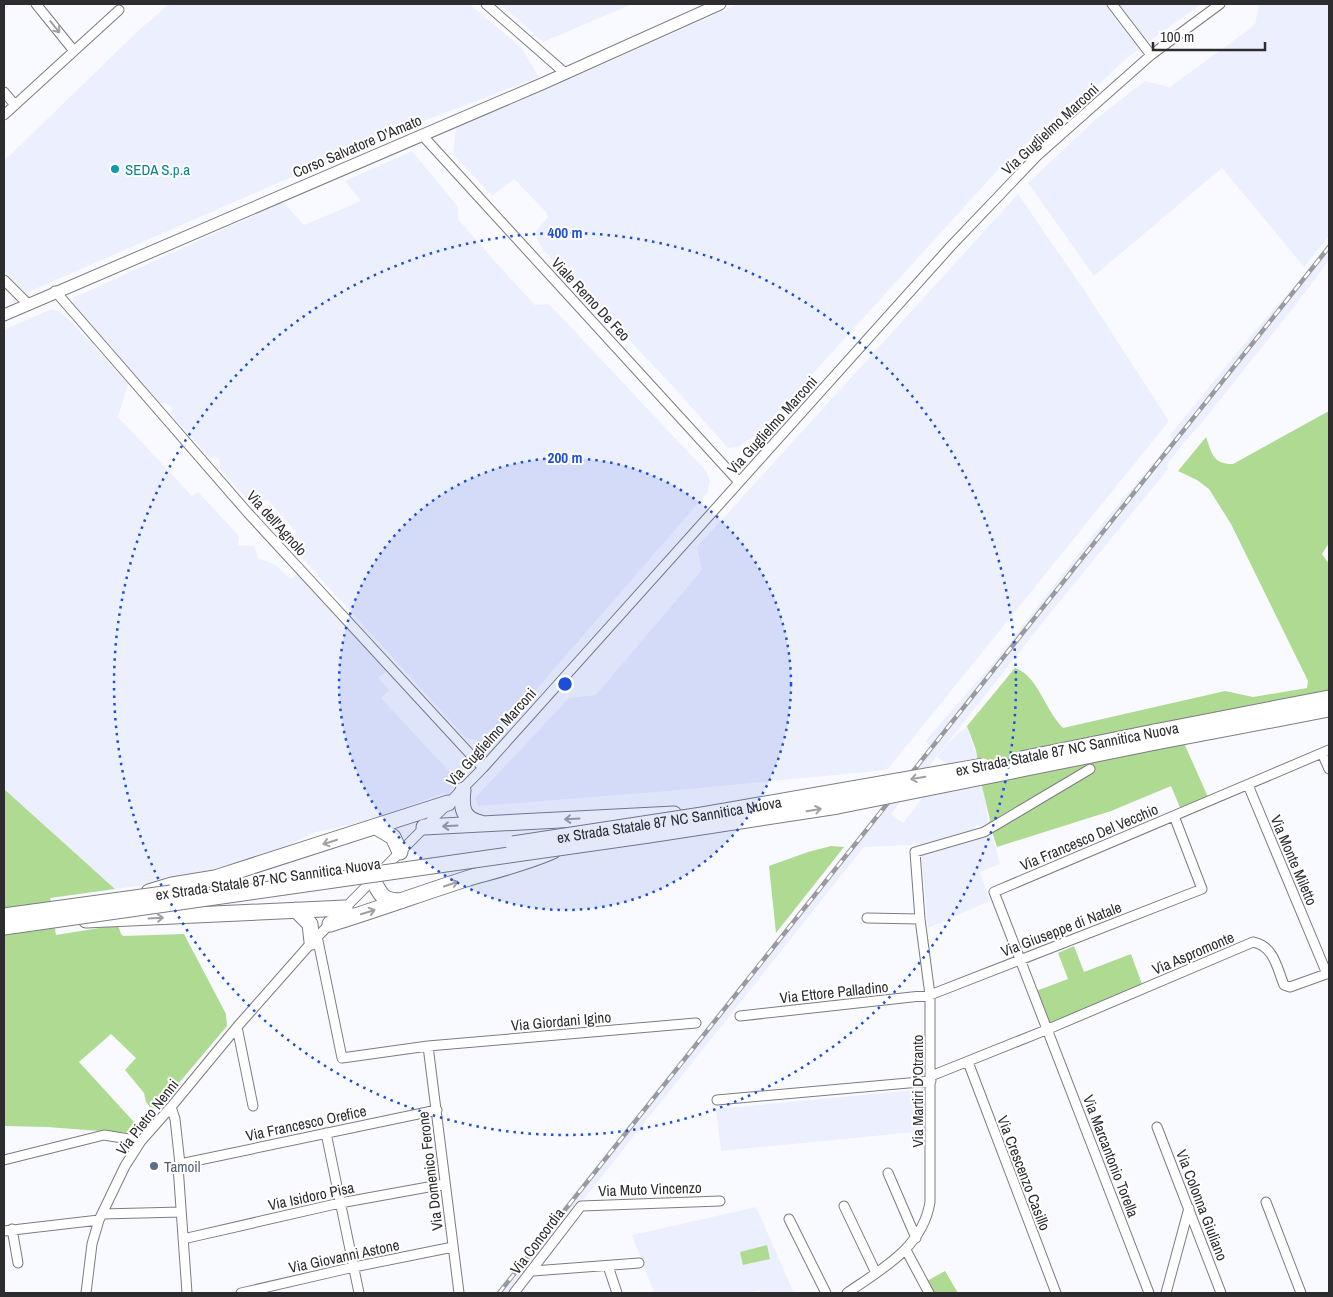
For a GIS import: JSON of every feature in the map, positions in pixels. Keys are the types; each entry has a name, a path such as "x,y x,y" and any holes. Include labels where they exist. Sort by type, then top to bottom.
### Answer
{"highway":[{"name":"ex Strada Statale 87 NC Sannitica Nuova","path":"4,927 838,806 1329,698"},
{"name":"ex Strada Statale 87 NC Sannitica Nuova","path":"4,916 708,814 1329,709"},
{"path":"463,790 462,803 467,817 473,822 485,824"},
{"path":"124,899 172,885 216,878 448,804"},
{"path":"424,826 708,814"},
{"path":"376,827 393,837 400,852"},
{"path":"330,924 530,861 561,847"},
{"path":"369,884 382,896 391,901 405,900"},
{"path":"55,920 133,919 345,908"},
{"path":"296,910 310,924 315,939"}],"street":[{"path":"36,4 74,51"},
{"path":"486,4 565,73"},
{"name":"Corso Salvatore D'Amato","path":"4,315 55,291 422,135 720,4"},
{"path":"1112,4 1151,55"},
{"name":"Via Guglielmo Marconi","path":"369,884 424,826 463,790 951,246 1037,156 1151,55 1220,4"},
{"path":"4,115 119,10"},
{"path":"4,92 15,105"},
{"name":"Viale Remo De Feo","path":"422,135 739,482"},
{"path":"4,280 28,304"},
{"name":"Via dell'Agnolo","path":"55,291 248,513 483,768"},
{"path":"1326,752 1329,769"},
{"name":"Via Francesco Del Vecchio","path":"1046,1030 994,892 1326,752"},
{"name":"Via Martiri D'Otranto","path":"847,1293 906,1250 916,1238 928,1215 930,1202 930,995 920,919 915,852 984,832 1090,770"},
{"name":"Via Monte Miletto","path":"1248,785 1328,973"},
{"name":"Via Giuseppe di Natale","path":"930,995 1202,889 1174,816"},
{"name":"Via Pietro Nenni","path":"86,1293 92,1244 101,1217 125,1166 141,1141 237,1027 315,939 369,884"},
{"path":"867,918 920,919"},
{"name":"Via Giordani Igino","path":"315,939 342,1058 428,1046 696,1023"},
{"name":"Via Aspromonte","path":"1046,1030 1253,942 1263,944 1273,956 1284,985 1290,987 1328,973"},
{"name":"Via Ettore Palladino","path":"740,1016 930,995"},
{"path":"237,1027 253,1106"},
{"path":"717,1100 931,1079 1046,1030"},
{"name":"Via Marcantonio Torella","path":"1046,1030 1149,1293"},
{"name":"Via Domenico Ferone","path":"428,1046 459,1293"},
{"name":"Via Crescenzo Casillo","path":"968,1062 1056,1293"},
{"path":"171,1107 175,1119 180,1164 178,1166 187,1293"},
{"name":"Via Francesco Orefice","path":"180,1164 437,1110"},
{"name":"Via Colonna Giuliano","path":"1157,1127 1221,1293"},
{"path":"326,1133 360,1293"},
{"path":"4,1160 104,1135 141,1141"},
{"path":"888,1173 916,1238"},
{"name":"Via Isidoro Pisa","path":"183,1238 340,1202 445,1184"},
{"name":"Via Muto Vincenzo","path":"581,1206 720,1201"},
{"path":"1266,1202 1301,1293"},
{"name":"Via Concordia","path":"514,1293 533,1271 581,1206"},
{"path":"844,1206 876,1273"},
{"path":"1166,1293 1189,1208"},
{"path":"18,1263 8,1230 101,1217 181,1212"},
{"path":"789,1219 826,1293"},
{"name":"Via Giovanni Astone","path":"241,1293 453,1247"},
{"path":"906,1250 929,1293"},
{"path":"533,1271 639,1263"},
{"path":"608,1266 617,1293"}],"shaded area":[{"path":"169,4 469,4 521,47 539,77 390,134 26,293 4,271 4,161 139,30"},
{"path":"500,4 632,4 543,42"},
{"path":"738,4 1201,4 1127,58 1083,99 1079,95 995,173 757,435 738,447 728,448 670,383 543,250 538,241 536,231 548,217 546,212 514,179 492,196 453,154 456,127"},
{"path":"1259,4 1329,4 1329,236 1304,267 1222,168 1094,276 1028,183 1096,119 1145,81 1170,87 1255,25"},
{"path":"412,151 458,207 458,219 500,267 535,305 549,304 706,471 710,482 707,493 494,738 482,742 465,737 292,547 296,532 268,500 251,503 220,469 220,461 216,457 209,457 171,415 172,408 166,403 160,403 73,305 73,298 283,202 304,225 361,201 345,181"},
{"path":"1018,194 1082,287 1169,421 887,770 669,791 478,806 475,798 569,698 596,695 702,570 697,547"},
{"path":"1329,242 1329,260 1297,303 1169,461 1167,467 1169,468 1055,607 891,814 903,823 948,765 937,757 948,743 967,726 978,760 989,823 982,826 977,825 974,829 922,845 913,842 912,845 864,847 867,843 509,1293 495,1293 930,746 925,741 995,661 1096,531 1173,439 1170,435 1259,326 1308,270"},
{"path":"51,309 60,312 71,321 128,384 118,417 192,496 198,492 239,536 238,545 254,546 258,558 274,564 291,579 298,574 386,671 378,678 389,690 381,698 459,782 448,794 444,793 367,821 312,833 284,848 241,865 165,877 165,882 115,889 4,789 4,330"},
{"path":"992,835 1000,864 980,872 990,901 928,928 921,854 980,836"},
{"path":"926,1089 924,1106 925,1131 721,1151 716,1109"},
{"path":"756,1207 794,1293 762,1293 759,1290 746,1293 654,1293 632,1235"}],"green space":[{"path":"1329,411 1329,543 1322,554 1329,564 1329,691 1184,743 1208,797 1181,810 1171,786 1111,811 997,847 989,823 990,820 976,750 967,726 1015,668 1030,678 1063,728 1225,691 1253,697 1307,688 1308,681 1231,524 1209,489 1197,480 1178,471 1206,437 1217,460 1226,464 1233,464"},
{"path":"4,789 115,889 50,898 51,902 4,909"},
{"path":"831,846 844,847 776,933 769,866"},
{"path":"118,925 123,936 184,934 226,1014 227,1026 157,1109 150,1107 146,1102 144,1093 125,1070 136,1058 111,1034 79,1062 134,1122 126,1133 4,1126 4,935 55,928 56,935"},
{"path":"1074,946 1084,972 1131,954 1143,987 1049,1025 1036,991 1068,979 1058,953"},
{"path":"767,1245 770,1259 743,1265 740,1252"},
{"path":"945,1271 958,1293 934,1293 927,1281"}],"railway":[{"path":"499,1293 1329,247"}],"place":[{"name":"SEDA S.p.a","path":"115,169"},
{"name":"Tamoil","path":"154,1166"}]}
